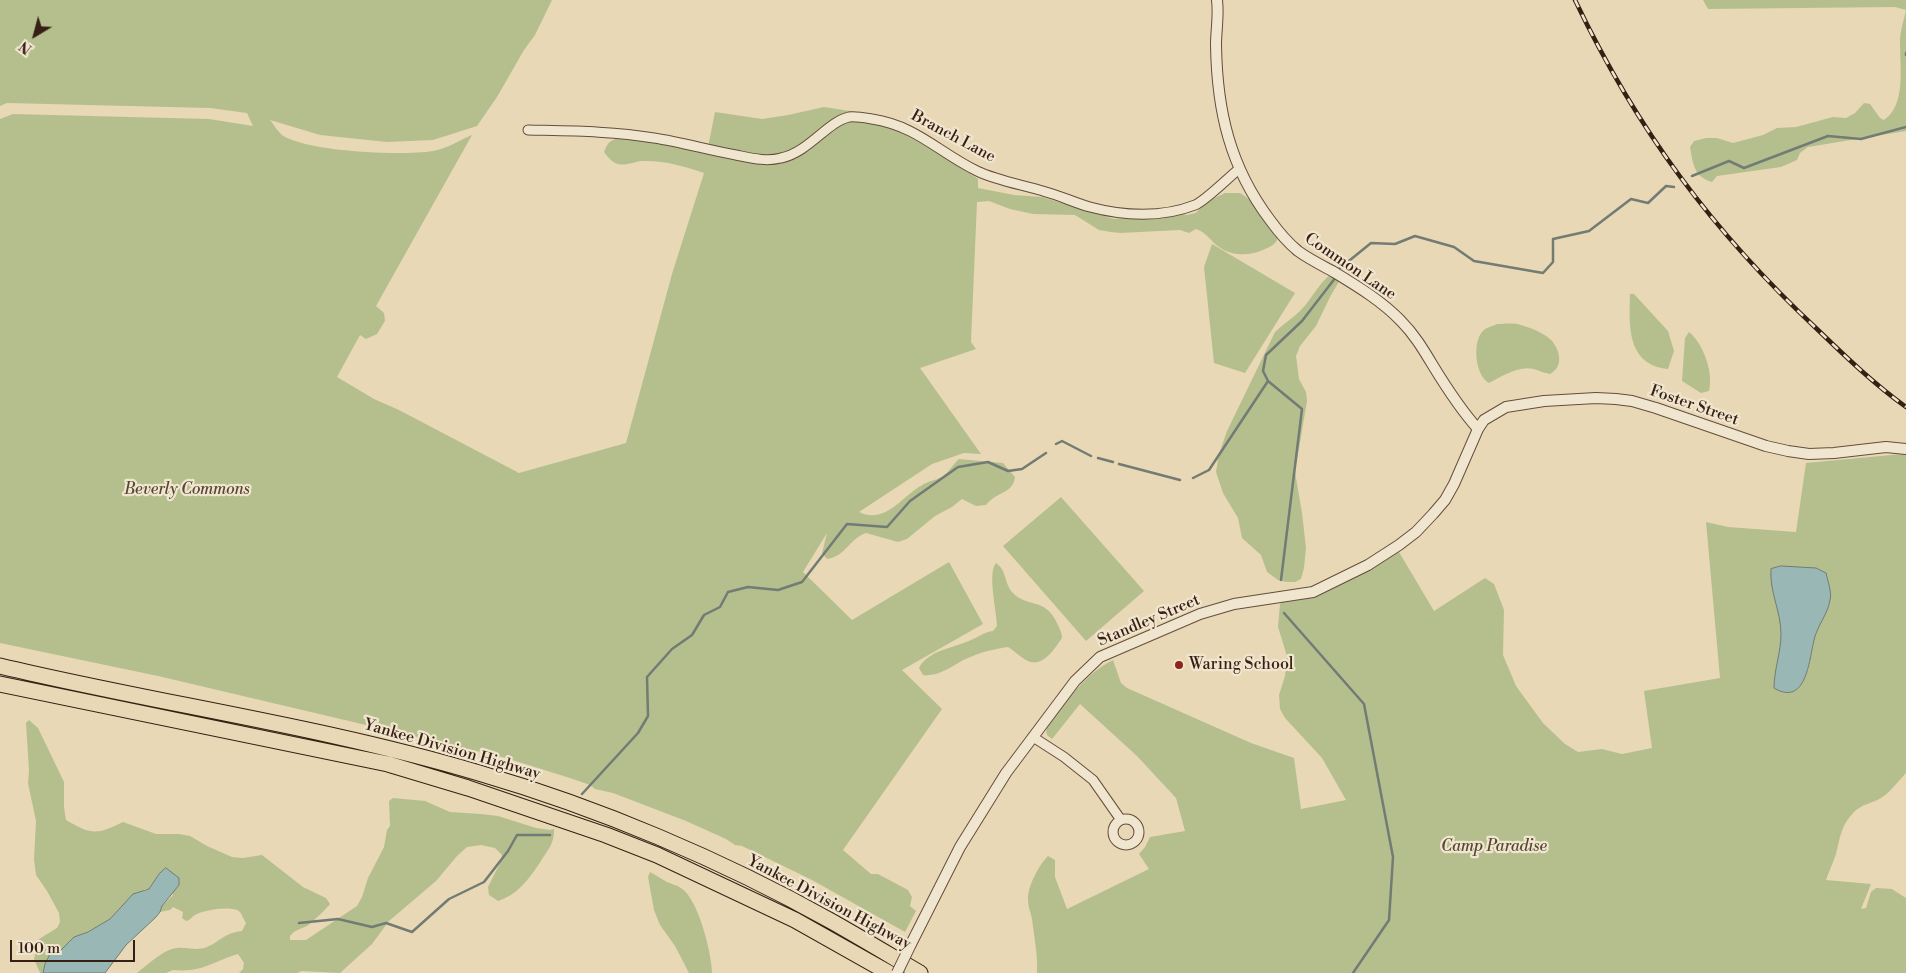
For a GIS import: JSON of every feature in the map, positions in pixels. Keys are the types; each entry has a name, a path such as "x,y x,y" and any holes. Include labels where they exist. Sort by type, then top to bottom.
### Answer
{"highway":[{"name":"Yankee Division Highway","path":"0,666 336,736 478,773 526,788 652,835 736,872 830,920 920,973"},
{"name":"Yankee Division Highway","path":"0,684 388,764 468,788 606,835 657,855 795,920 889,973"}],"street":[{"name":"Common Lane","path":"1217,0 1219,12 1216,44 1220,91 1230,146 1239,169 1258,204 1284,238 1305,257 1336,274 1381,303 1401,321 1415,337 1464,413 1478,429"},
{"name":"Branch Lane","path":"528,130 628,134 765,160 782,158 795,153 814,141 836,123 850,117 872,119 898,125 919,135 978,171 1063,196 1088,206 1126,215 1159,214 1196,205 1239,169"},
{"name":"Foster Street","path":"1478,429 1484,420 1506,407 1535,402 1596,398 1632,401 1766,446 1788,451 1809,454 1906,448"},
{"name":"Standley Street","path":"897,973 960,847 1006,773 1075,681 1100,657 1217,608 1313,592 1349,576 1400,545 1416,532 1444,500 1462,468 1478,429"},
{"path":"1033,737 1064,757 1093,780 1121,820"}],"green space":[{"name":"Beverly Commons","path":"0,0 552,0 535,35 477,126 433,140 387,142 320,135 270,120 285,137 316,146 358,152 400,153 433,151 472,135 376,306 384,313 385,321 377,334 366,339 360,335 337,377 374,399 399,410 519,473 626,443 672,274 704,173 657,161 642,161 622,165 615,163 604,152 608,143 613,140 631,138 708,147 715,112 762,119 824,107 882,116 978,179 978,188 1014,195 1042,197 1114,219 1173,213 1187,215 1196,213 1204,203 1225,193 1240,193 1249,199 1278,238 1276,242 1263,250 1250,254 1238,254 1220,248 1204,233 1196,229 1189,233 1180,230 1111,232 1099,230 1075,215 1033,214 1010,209 989,201 977,202 971,342 976,349 920,368 981,454 964,453 932,464 859,512 868,515 883,513 925,483 943,476 959,459 1003,463 1015,477 1014,483 1008,490 990,500 986,505 976,506 962,499 935,516 907,539 898,542 866,533 855,539 838,555 827,559 822,553 827,533 803,572 852,620 949,562 983,624 902,670 942,709 843,850 871,874 878,874 908,890 912,897 910,906 916,911 905,932 812,880 742,846 735,845 686,821 613,793 595,789 590,785 573,779 506,758 158,676 0,643 0,119 13,114 209,119 253,126 247,113 210,108 7,103 0,106"},
{"path":"1703,0 1906,0 1906,10 1895,7 1708,9"},
{"path":"1906,10 1906,131 1808,147 1800,153 1797,160 1781,167 1717,176 1712,182 1701,177 1695,169 1690,147 1694,141 1717,138 1733,143 1763,135 1777,128 1796,127 1833,117 1846,118 1855,113 1864,103 1870,104 1880,118 1884,120 1896,105 1899,96 1901,74 1900,37"},
{"path":"1212,244 1295,293 1245,373 1214,363 1204,267"},
{"path":"1331,274 1340,280 1316,326 1300,346 1296,356 1299,379 1306,392 1307,401 1295,472 1306,548 1301,579 1295,582 1286,582 1278,580 1267,572 1261,555 1242,538 1238,518 1223,493 1216,472 1219,454 1227,431 1275,332 1300,311"},
{"path":"1630,294 1634,294 1668,331 1674,351 1668,369 1655,366 1645,360 1638,352 1633,342 1631,331"},
{"path":"1497,324 1521,325 1536,330 1549,338 1559,354 1559,363 1554,371 1550,374 1528,368 1505,374 1489,383 1484,379 1480,373 1476,349 1481,334 1485,329"},
{"path":"1689,332 1699,343 1709,367 1709,391 1701,393 1682,381 1685,338"},
{"name":"Camp Paradise","path":"1906,454 1906,773 1885,796 1860,807 1846,822 1826,880 1871,884 1861,909 1866,908 1871,892 1876,888 1892,889 1906,898 1906,973 1037,973 1036,946 1028,905 1028,895 1034,876 1048,856 1055,860 1055,877 1067,909 1149,869 1139,854 1150,837 1185,831 1176,798 1137,756 1080,704 1052,739 1047,735 1048,725 1070,697 1085,680 1113,660 1121,683 1127,688 1251,743 1294,758 1301,809 1346,800 1322,758 1285,718 1280,709 1279,695 1285,676 1287,656 1278,627 1280,604 1284,600 1309,597 1342,584 1399,552 1434,611 1485,578 1494,584 1504,610 1503,655 1516,686 1543,723 1565,744 1578,752 1602,749 1622,754 1652,748 1644,691 1720,678 1706,522 1728,527 1796,532 1806,463"},
{"path":"1061,497 1144,591 1086,641 1003,546"},
{"path":"996,563 1002,569 1008,586 1018,598 1047,609 1057,623 1062,638 1048,656 1039,662 1028,661 1008,647 977,654 937,674 923,675 919,668 923,662 935,653 993,631 997,626 992,584 993,568"},
{"path":"29,720 38,728 64,782 66,820 94,832 123,822 156,834 190,836 232,857 243,858 262,855 303,887 326,898 330,904 307,926 292,934 290,940 306,940 357,906 368,878 384,847 387,830 390,826 389,801 393,798 425,801 450,812 498,816 536,828 554,829 552,844 526,881 511,895 498,901 489,895 488,887 502,855 495,848 481,845 467,847 436,881 389,921 372,944 340,973 302,971 297,973 239,973 243,969 244,963 238,954 192,970 173,970 166,973 137,973 167,951 176,948 197,949 207,947 227,935 242,931 246,923 240,912 231,909 205,911 186,921 182,918 183,912 173,907 170,910 160,912 162,906 173,895 159,874 149,889 145,889 110,919 88,932 74,937 59,952 50,954 43,973 40,973 34,959 39,939 57,928 60,922 59,913 36,875 34,859 36,821 28,783 26,723"},
{"path":"650,872 681,888 693,903 707,940 712,973 689,973 675,946 660,925 654,910 648,877"}],"water":[{"path":"1781,566 1816,568 1826,573 1830,587 1830,600 1815,635 1804,679 1799,687 1793,691 1785,692 1774,688 1781,634 1771,569"},
{"path":"166,868 179,878 179,885 155,918 126,945 105,973 43,973 50,954 59,952 74,937 88,932 110,919 133,894 149,889 159,874"}],"waterway":[{"path":"1692,176 1729,161 1744,168 1828,136 1861,139 1906,127"},
{"path":"1338,272 1339,269 1371,243 1395,244 1415,236 1454,247 1474,261 1543,273 1553,262 1553,239 1589,231 1631,199 1648,203 1666,186 1674,187"},
{"path":"1281,580 1302,409 1268,381 1263,371 1266,355 1302,321 1336,277"},
{"path":"1193,478 1209,470 1268,381"},
{"path":"1056,444 1062,441 1091,456"},
{"path":"582,794 638,733 648,716 647,677 672,649 692,635 704,615 720,607 728,592 748,587 778,590 802,582 847,524 887,527 910,501 958,467 988,462 1008,471 1022,469 1046,453"},
{"path":"1098,458 1113,462"},
{"path":"1119,464 1180,480"},
{"path":"1284,613 1364,704 1393,857 1389,920 1353,973"},
{"path":"299,923 338,919 372,927 386,923 412,932 449,899 484,882 508,851 517,835 550,835"}],"railway":[{"path":"1575,0 1624,93 1651,136 1711,217 1780,293 1860,370 1906,407"}],"place":[{"name":"Waring School","path":"1179,665"}]}
